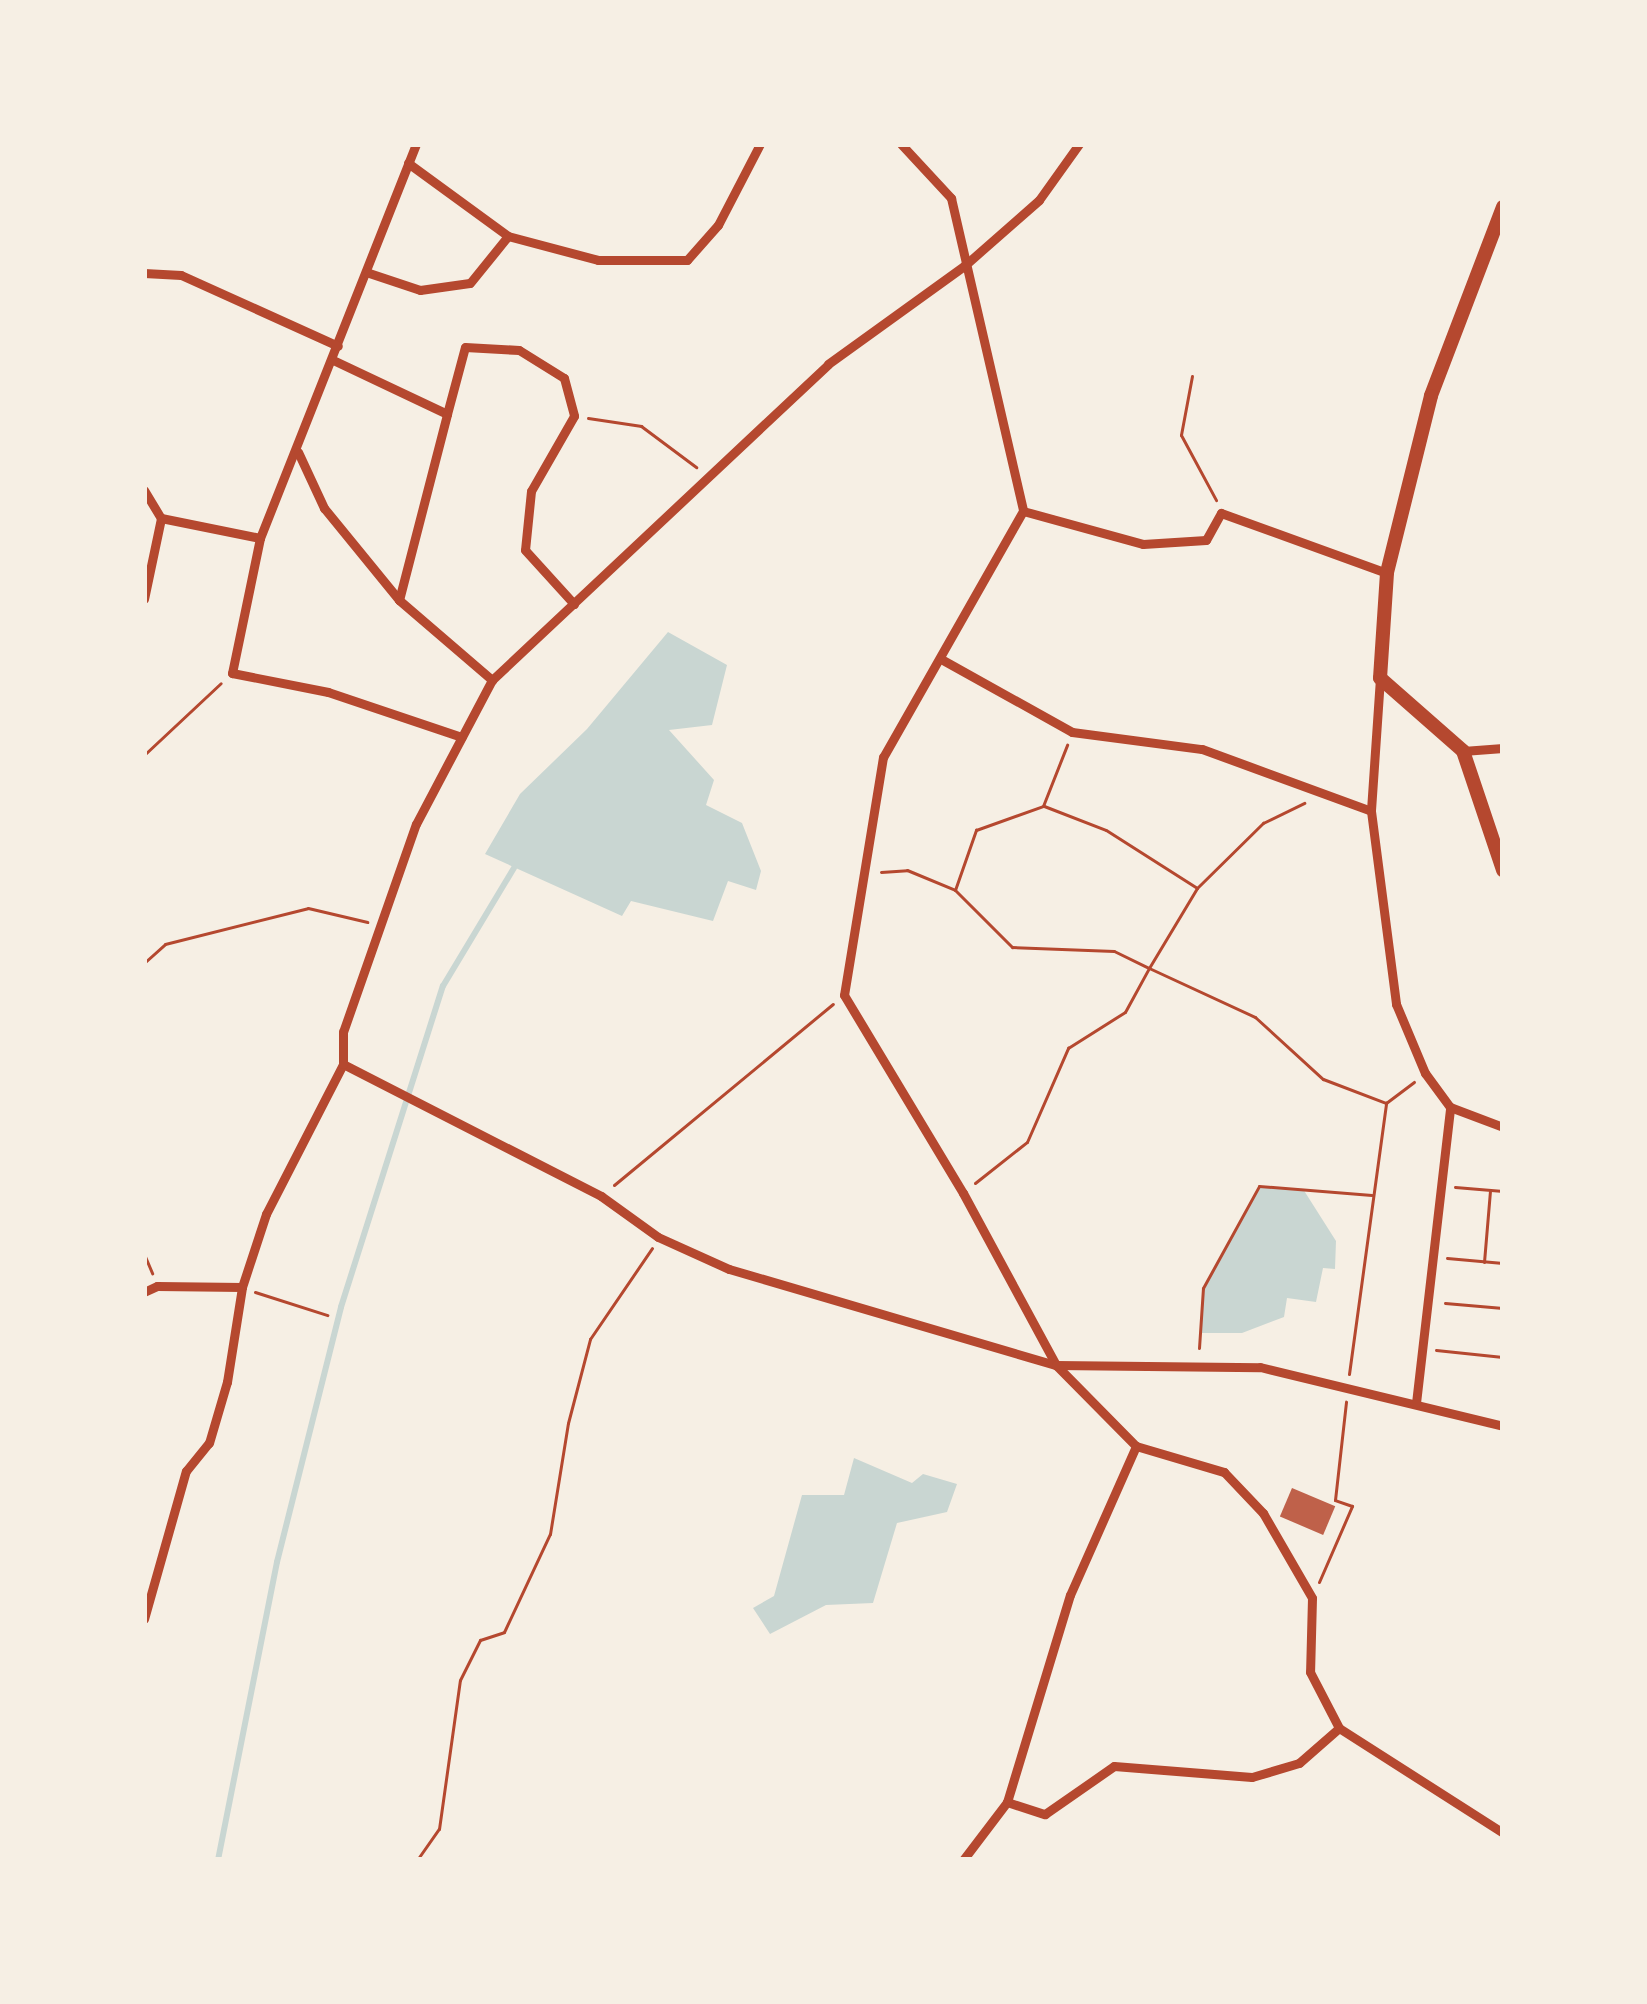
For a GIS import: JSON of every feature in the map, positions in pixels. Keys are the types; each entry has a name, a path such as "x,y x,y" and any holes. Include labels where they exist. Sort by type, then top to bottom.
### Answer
{"main road":[{"path":"1503,207 1431,396 1387,573 1379,678 1463,751 1503,870"}],"street":[{"path":"416,144 298,452 260,538 232,674 328,692 462,737"},
{"path":"408,164 508,236 598,260 687,260 718,225 760,144"},
{"path":"901,144 951,198 1023,511 883,757 844,995 963,1192 1056,1365 1136,1445 1224,1472 1263,1513 1312,1598 1310,1672 1339,1727 1503,1833"},
{"path":"144,1619 186,1472 209,1443 242,1287 266,1214 344,1064 343,1032 416,824 492,680 828,364 964,266 1040,200 1079,144"},
{"path":"366,272 420,290 470,284 508,236"},
{"path":"144,273 181,275 338,346"},
{"path":"399,600 465,347 519,350 564,378 574,416 532,491 525,550 574,604"},
{"path":"333,360 447,414"},
{"path":"298,452 323,508 399,600 492,680"},
{"path":"144,490 161,518 144,599"},
{"path":"1023,511 1143,544 1206,540 1220,513 1387,573"},
{"path":"161,518 260,538"},
{"path":"940,659 1072,732 1202,749 1371,811"},
{"path":"1379,678 1371,811 1396,1004 1425,1073 1450,1107 1503,1127"},
{"path":"1463,751 1503,748"},
{"path":"344,1064 601,1196 658,1237 729,1269 1056,1365 1260,1367 1503,1426"},
{"path":"1416,1403 1450,1107"},
{"path":"144,1292 157,1286 242,1287"},
{"path":"963,1860 1007,1802 1070,1595 1136,1445"},
{"path":"1007,1802 1045,1814 1114,1766 1252,1778 1299,1763 1339,1727"}],"path":[{"path":"1192,376 1180,435 1209,482 1220,513"},
{"path":"574,416 640,426 709,476"},
{"path":"144,755 232,674"},
{"path":"1043,806 1072,732"},
{"path":"963,1192 1027,1142 1068,1048 1125,1012 1197,888 1263,823 1322,793"},
{"path":"955,890 976,830 1043,806 1106,830 1197,888"},
{"path":"863,873 908,870 955,890 1012,947 1114,951 1256,1017 1323,1079 1386,1102"},
{"path":"144,963 165,944 308,908 381,925"},
{"path":"601,1196 844,995"},
{"path":"1312,1598 1352,1506 1335,1500 1386,1102 1425,1073"},
{"path":"1200,1333 1203,1288 1259,1186 1374,1195"},
{"path":"1441,1186 1503,1192"},
{"path":"1484,1262 1490,1190"},
{"path":"417,1860 439,1828 460,1680 480,1640 504,1632 550,1534 568,1424 590,1339 631,1286 658,1237"},
{"path":"144,1254 157,1286"},
{"path":"1433,1257 1503,1263"},
{"path":"242,1287 327,1315"},
{"path":"1428,1302 1503,1308"},
{"path":"1423,1348 1503,1357"}],"shaded area":[{"path":"668,632 727,665 712,725 669,730 714,780 706,805 742,823 761,871 756,890 728,881 713,921 631,901 622,916 485,854 520,794 587,729"},
{"path":"1259,1186 1303,1189 1336,1241 1335,1269 1323,1268 1316,1302 1287,1298 1284,1317 1242,1333 1200,1333 1203,1288"},
{"path":"854,1458 912,1483 923,1474 957,1484 947,1512 897,1523 873,1603 826,1605 770,1634 753,1608 774,1596 802,1495 844,1495"}],"building":[{"path":"1292,1488 1335,1506 1323,1535 1280,1517"}],"waterway":[{"path":"218,1860 277,1562 341,1307 443,986 514,868"}]}
